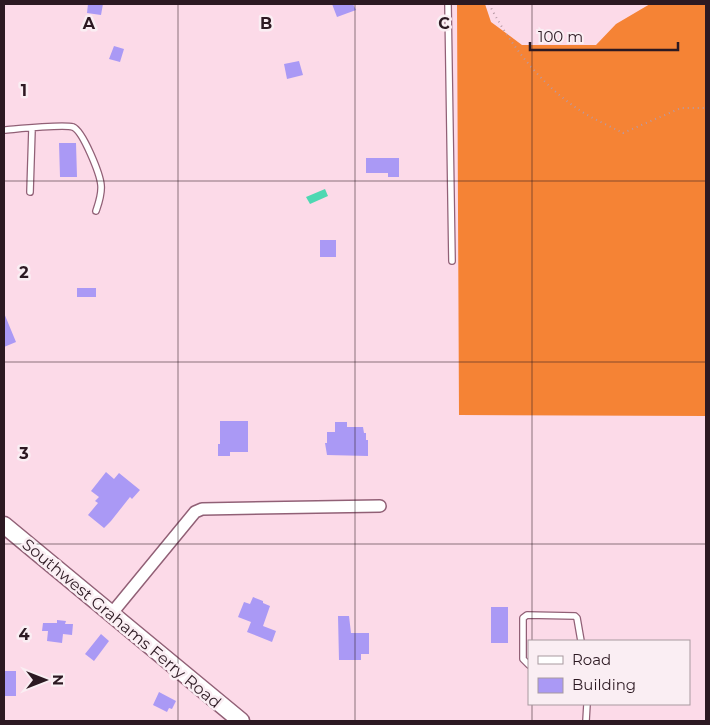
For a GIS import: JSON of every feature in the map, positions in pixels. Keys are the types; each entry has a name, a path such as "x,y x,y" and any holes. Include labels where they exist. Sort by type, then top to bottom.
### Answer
{"main road":[{"name":"Southwest Grahams Ferry Road","path":"4,525 241,721"}],"street":[{"path":"112,613 195,512 202,509 380,506"}],"lane":[{"path":"448,4 452,261"},
{"path":"4,130 67,126 78,130 82,135 101,183 101,194 96,211"},
{"path":"30,192 32,129"},
{"path":"528,664 523,659 523,618 527,615 575,616 581,640"},
{"path":"586,721 587,705"}],"path":[{"path":"489,4 497,20 536,73 576,108 623,133 681,108 706,108"}],"shaded area":[{"path":"457,4 485,4 491,22 522,45 596,45 616,24 650,4 706,4 706,416 459,415"},
{"path":"325,189 328,196 310,204 306,197"}],"building":[{"path":"88,4 103,4 101,15 87,13"},
{"path":"332,4 353,4 356,10 337,17"},
{"path":"114,46 124,49 120,62 109,59"},
{"path":"299,61 303,75 287,79 284,64"},
{"path":"59,143 76,143 77,177 60,177"},
{"path":"366,158 399,158 399,177 388,177 388,173 366,173"},
{"path":"320,240 336,240 336,257 320,257"},
{"path":"77,288 96,288 96,297 77,297"},
{"path":"4,313 16,342 4,347"},
{"path":"220,421 248,421 248,452 230,452 230,456 218,456"},
{"path":"335,422 347,422 347,427 363,427 364,433 366,433 366,440 368,440 368,456 327,455 325,443 327,443 327,432 335,432"},
{"path":"106,472 114,479 119,473 140,490 132,499 130,497 104,528 88,515 98,503 95,501 99,497 91,491"},
{"path":"253,597 270,606 263,626 276,631 272,642 247,632 251,622 238,617 244,602 250,604"},
{"path":"491,607 508,607 508,643 491,643"},
{"path":"338,616 349,616 351,633 369,633 369,654 361,654 361,660 339,660"},
{"path":"57,620 66,621 65,624 73,624 72,635 63,634 62,643 47,641 48,631 42,631 43,623 57,623"},
{"path":"101,634 109,641 94,661 85,654"},
{"path":"4,671 16,671 16,696 4,696"},
{"path":"159,692 176,701 172,709 169,708 167,712 153,705"}]}
